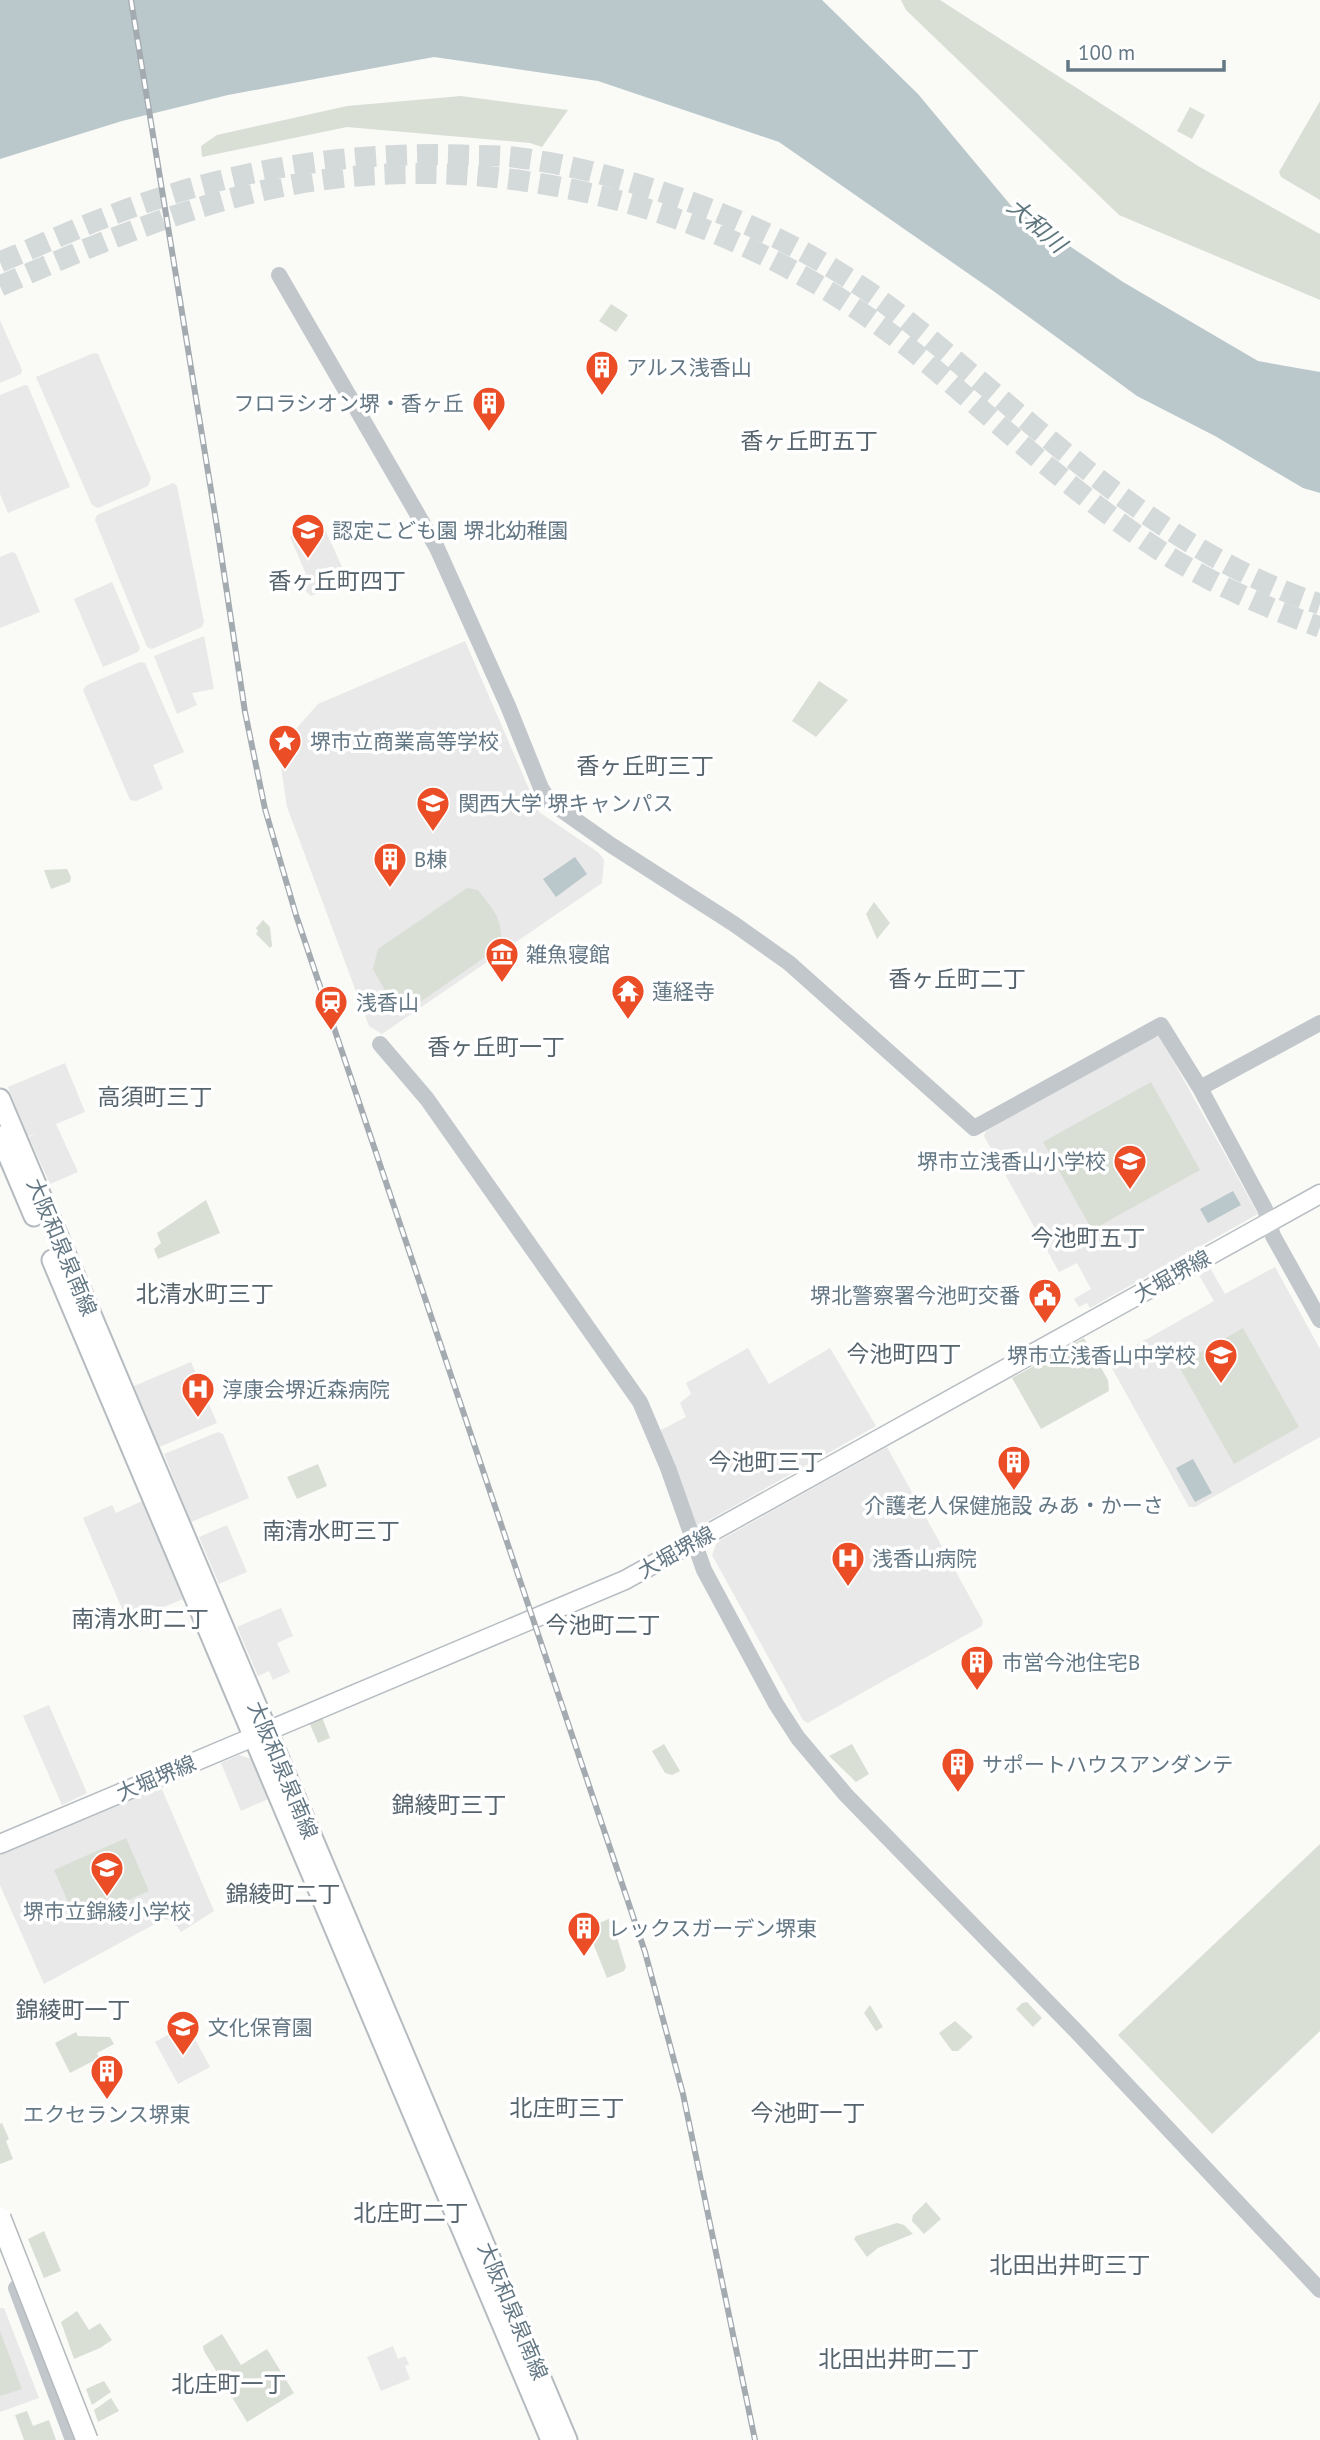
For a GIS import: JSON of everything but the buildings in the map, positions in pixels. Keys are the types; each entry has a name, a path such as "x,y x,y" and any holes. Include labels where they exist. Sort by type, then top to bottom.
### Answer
{"highway":[{"path":"0,2218 88,2440"},
{"path":"0,2244 75,2440"}],"main road":[{"name":"大阪和泉泉南線","path":"0,1099 551,2440"},
{"name":"大阪和泉泉南線","path":"0,1136 567,2440"},
{"name":"大堀堺線","path":"0,1844 625,1580 1320,1194"}],"street":[{"path":"279,275 437,548 508,705 541,788 550,802 611,845 734,924 789,964 974,1128 1161,1025 1200,1088 1265,1209 1273,1236 1320,1320"},
{"path":"1200,1088 1320,1023"},
{"path":"380,1044 427,1099 639,1402 664,1459 704,1570 797,1738 822,1769 1320,2290"},
{"path":"0,2209 75,2440"},
{"path":"0,2244 28,2299 88,2440"}],"shaded area":[{"path":"901,0 940,0 1198,166 1320,234 1320,300 1119,215 906,10"},
{"path":"461,96 568,110 542,147 530,143 347,127 202,157 201,146 217,135 347,106"},
{"path":"1320,101 1320,200 1281,177 1279,172"},
{"path":"1190,107 1205,115 1192,139 1177,131"},
{"path":"611,304 628,315 616,332 599,321"},
{"path":"0,320 22,370 21,374 0,383"},
{"path":"94,353 98,354 151,478 148,486 98,508 92,505 36,377"},
{"path":"28,386 70,487 8,513 0,494 0,395"},
{"path":"173,483 177,486 204,622 202,627 152,649 147,647 95,520 97,515"},
{"path":"322,523 348,580 311,596 298,584 306,574 290,537"},
{"path":"12,552 16,554 40,612 0,628 0,557"},
{"path":"112,582 140,648 138,652 103,667 74,599"},
{"path":"204,636 214,689 192,693 197,705 177,714 154,656"},
{"name":"関西大学 堺キャンパス","path":"465,641 539,812 599,853 604,860 602,883 382,1034 369,1026 287,807 276,732 296,729 318,704"},
{"path":"140,662 145,663 184,752 153,765 163,789 136,801 130,800 83,690 87,685"},
{"path":"819,681 848,700 816,737 792,721"},
{"path":"67,869 70,882 51,889 44,870"},
{"path":"467,888 478,890 496,915 501,946 416,1005 394,1000 373,969 378,949"},
{"path":"874,902 890,923 877,939 866,914"},
{"path":"263,920 270,927 270,948 256,934 256,928"},
{"name":"堺市立浅香山小学校","path":"1155,1036 1160,1037 1258,1214 1090,1308 1087,1303 1079,1307 1074,1299 1091,1289 1077,1263 1059,1272 984,1136 986,1131"},
{"path":"65,1063 85,1112 56,1124 78,1172 50,1184 29,1137 35,1134 28,1136 8,1087"},
{"path":"1151,1082 1200,1170 1092,1230 1043,1142"},
{"path":"206,1200 220,1233 158,1259 154,1249 161,1243 157,1233"},
{"name":"堺市立浅香山中学校","path":"1275,1267 1320,1349 1320,1437 1195,1507 1189,1507 1108,1361 1214,1301 1199,1275 1210,1268 1225,1294"},
{"path":"1243,1328 1299,1427 1234,1464 1178,1365"},
{"path":"1084,1338 1108,1380 1109,1391 1041,1429 1012,1378"},
{"path":"748,1348 769,1384 830,1348 876,1426 697,1527 657,1432 686,1417 680,1403 691,1394 686,1383"},
{"path":"191,1362 217,1423 159,1447 134,1386"},
{"path":"218,1432 223,1434 249,1498 191,1522 164,1454"},
{"name":"浅香山病院","path":"887,1447 983,1621 982,1626 808,1723 803,1720 712,1555 717,1542"},
{"path":"318,1464 327,1486 297,1499 287,1477"},
{"path":"142,1501 183,1599 130,1621 127,1620 83,1518 112,1505 116,1513"},
{"path":"227,1525 247,1572 219,1584 199,1537"},
{"path":"281,1608 293,1636 277,1643 290,1672 273,1680 269,1671 258,1676 237,1627"},
{"path":"49,1705 87,1793 62,1805 23,1716"},
{"path":"322,1717 330,1738 318,1743 309,1722"},
{"path":"664,1744 680,1771 672,1775 665,1773 652,1751"},
{"path":"852,1744 869,1774 856,1782 829,1756"},
{"path":"239,1755 252,1759 268,1799 241,1811 221,1763"},
{"name":"堺市立錦綾小学校","path":"161,1787 214,1911 181,1932 173,1921 164,1919 44,1984 0,1885 0,1855"},
{"path":"126,1838 149,1891 77,1922 54,1870"},
{"path":"1320,1844 1320,2031 1212,2134 1118,2035"},
{"path":"611,1918 626,1967 624,1971 607,1978 587,1928"},
{"path":"1027,2002 1042,2018 1033,2027 1016,2009"},
{"path":"870,2005 883,2027 876,2031 864,2013"},
{"path":"955,2021 973,2037 958,2051 952,2051 939,2033"},
{"path":"189,2028 210,2067 178,2084 155,2042 171,2033 174,2036"},
{"path":"76,2032 78,2036 110,2037 114,2044 97,2053 99,2058 70,2073 55,2043"},
{"path":"2,2123 13,2159 0,2164 0,2124"},
{"path":"926,2202 941,2219 924,2234 912,2221 913,2215"},
{"path":"897,2223 904,2225 913,2234 878,2248 867,2257 854,2239 856,2236"},
{"path":"44,2231 61,2271 44,2278 28,2239"},
{"path":"0,2308 4,2308 39,2398 0,2412"},
{"path":"77,2311 89,2330 100,2323 112,2340 74,2359 61,2322"},
{"path":"0,2331 22,2389 0,2396"},
{"path":"222,2334 241,2365 267,2349 294,2393 247,2422 204,2351 203,2346"},
{"path":"393,2346 398,2359 405,2356 409,2364 405,2366 410,2379 381,2391 367,2357"},
{"path":"104,2381 111,2392 92,2405 86,2389"},
{"path":"111,2398 119,2411 98,2422 94,2410"},
{"path":"27,2411 33,2426 49,2420 56,2440 24,2440 15,2415"}],"water":[{"name":"大和川","path":"0,0 822,0 918,94 1013,208 1123,282 1258,361 1320,372 1320,493 1303,488 1215,436 1137,396 992,290 779,142 598,81 434,57 228,95 122,121 0,159"},
{"path":"575,857 587,874 556,897 543,879"},
{"path":"1233,1191 1241,1205 1208,1223 1200,1209"},
{"path":"1193,1459 1212,1493 1195,1502 1176,1468"}],"tunnel":[{"path":"0,262 95,221 194,187 238,176 327,161 417,155 513,157 596,173 657,190 707,208 767,233 824,263 904,318 1050,440 1151,517 1204,551 1260,581 1320,604"},
{"path":"0,286 117,237 198,208 280,187 321,180 400,174 479,176 558,187 635,205 710,231 782,265 851,305 914,352 1040,460 1138,536 1173,559 1227,588 1320,627"}],"railway":[{"path":"131,0 245,712 265,809 296,915 645,1952 683,2094 755,2440"}],"place":[{"name":"アルス浅香山","path":"602,397"},
{"name":"フロラシオン堺・香ヶ丘","path":"489,433"},
{"name":"認定こども園 堺北幼稚園","path":"308,560"},
{"name":"堺市立商業高等学校","path":"285,771"},
{"name":"関西大学 堺キャンパス","path":"433,833"},
{"name":"B棟","path":"390,889"},
{"name":"雑魚寝館","path":"502,984"},
{"name":"蓮経寺","path":"628,1021"},
{"name":"浅香山","path":"331,1032"},
{"name":"堺市立浅香山小学校","path":"1130,1191"},
{"name":"堺北警察署今池町交番","path":"1045,1325"},
{"name":"堺市立浅香山中学校","path":"1221,1385"},
{"name":"淳康会堺近森病院","path":"198,1419"},
{"name":"介護老人保健施設 みあ・かーさ","path":"1014,1492"},
{"name":"浅香山病院","path":"848,1588"},
{"name":"市営今池住宅B","path":"977,1692"},
{"name":"サポートハウスアンダンテ","path":"958,1794"},
{"name":"堺市立錦綾小学校","path":"107,1898"},
{"name":"レックスガーデン堺東","path":"584,1958"},
{"name":"文化保育園","path":"183,2057"},
{"name":"エクセランス堺東","path":"107,2101"}],"district":[{"name":"香ヶ丘町五丁","path":"809,440"},
{"name":"香ヶ丘町四丁","path":"337,580"},
{"name":"香ヶ丘町三丁","path":"645,765"},
{"name":"香ヶ丘町二丁","path":"957,978"},
{"name":"香ヶ丘町一丁","path":"496,1046"},
{"name":"高須町三丁","path":"155,1096"},
{"name":"今池町五丁","path":"1088,1237"},
{"name":"北清水町三丁","path":"205,1293"},
{"name":"今池町四丁","path":"904,1353"},
{"name":"今池町三丁","path":"766,1461"},
{"name":"南清水町三丁","path":"331,1530"},
{"name":"南清水町二丁","path":"140,1618"},
{"name":"今池町二丁","path":"603,1624"},
{"name":"錦綾町三丁","path":"449,1804"},
{"name":"錦綾町二丁","path":"283,1893"},
{"name":"錦綾町一丁","path":"73,2009"},
{"name":"北庄町三丁","path":"567,2107"},
{"name":"今池町一丁","path":"808,2112"},
{"name":"北庄町二丁","path":"411,2212"},
{"name":"北田出井町三丁","path":"1070,2264"},
{"name":"北田出井町二丁","path":"899,2358"},
{"name":"北庄町一丁","path":"229,2383"}]}
